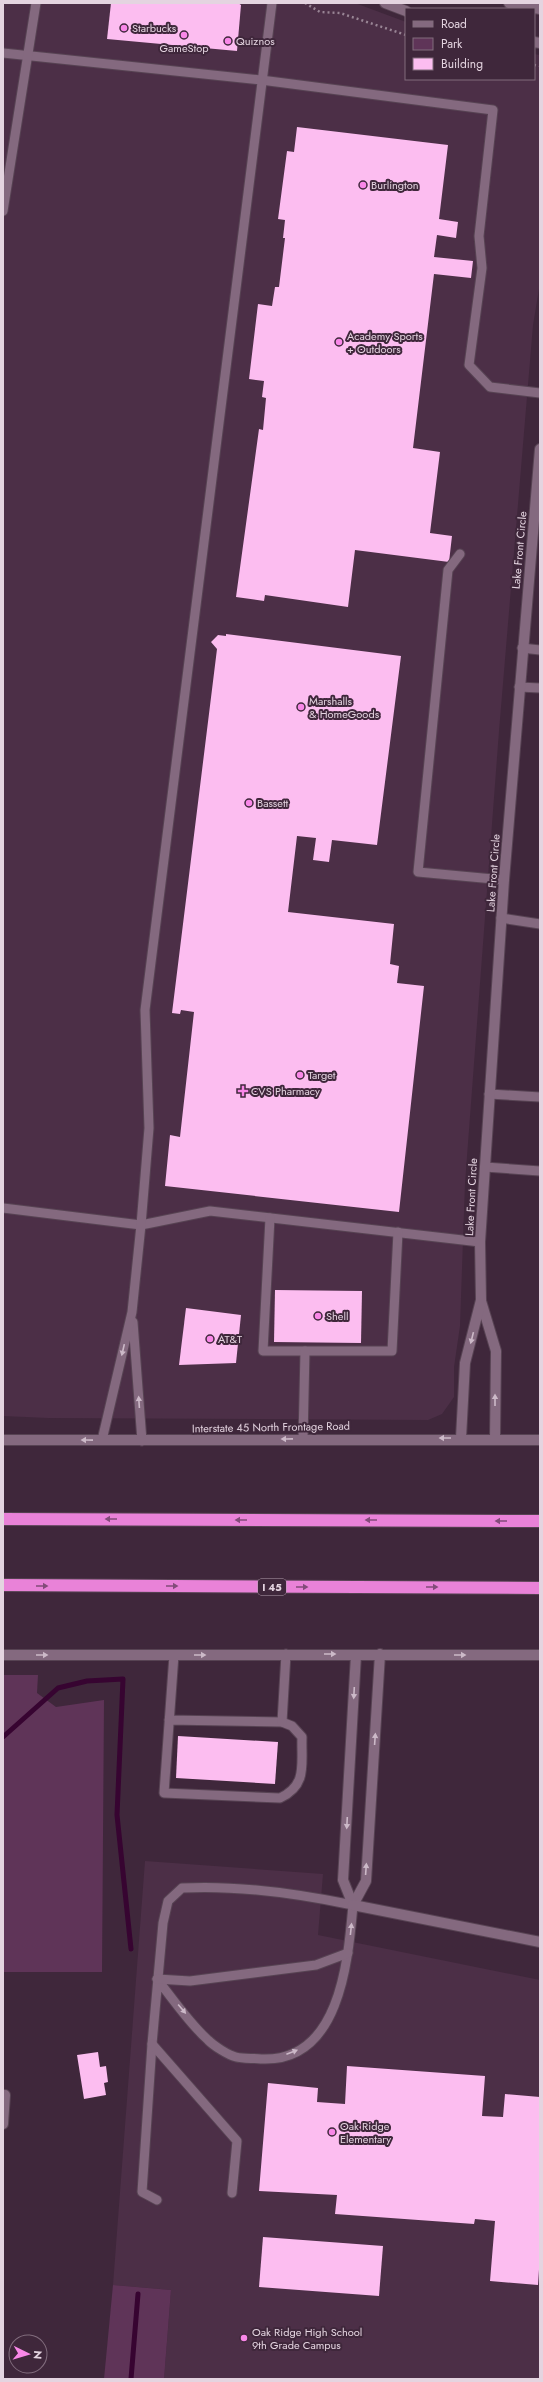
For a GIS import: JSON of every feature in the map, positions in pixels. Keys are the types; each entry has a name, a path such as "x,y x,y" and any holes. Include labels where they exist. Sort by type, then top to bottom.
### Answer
{"highway":[{"path":"3,1519 540,1521"},
{"name":"I 45","path":"3,1585 540,1588"}],"street":[{"path":"385,3 405,11"},
{"path":"509,3 535,8"},
{"name":"Lake Front Circle","path":"461,1438 465,1363 481,1300 480,1242 501,918 522,648 536,530 540,449"},
{"name":"Lake Front Circle","path":"481,1300 496,1351 495,1439"},
{"path":"3,1434 51,1440"},
{"name":"Interstate 45 North Frontage Road","path":"3,1440 142,1441 303,1438 461,1438 540,1440"},
{"path":"353,1905 343,1880 356,1654"},
{"path":"353,1905 366,1881 380,1654"},
{"path":"3,1655 540,1655"},
{"path":"353,1905 540,1942"},
{"path":"3,2095 5,2095 3,2124"}],"lane":[{"path":"3,211 36,3"},
{"path":"102,1440 132,1312 150,1128 145,1010 261,80 272,3"},
{"path":"3,53 261,80 494,110 479,236 482,268 469,365 490,387 540,393"},
{"path":"460,554 448,570 418,872 504,880"},
{"path":"522,648 540,650"},
{"path":"519,687 540,688"},
{"path":"501,918 540,924"},
{"path":"489,1094 540,1097"},
{"path":"485,1167 540,1171"},
{"path":"3,1208 141,1225 210,1211 480,1242"},
{"path":"270,1218 263,1351 392,1351 398,1232"},
{"path":"132,1312 142,1441"},
{"path":"303,1438 305,1351"},
{"path":"282,1722 286,1654"},
{"path":"169,1720 282,1722 292,1726 302,1737 300,1784 292,1793 280,1798 164,1793 169,1720 174,1655"},
{"path":"157,1979 208,2041 236,2057 268,2059 295,2053 316,2037 331,2013 342,1984 348,1953 353,1905 313,1897 203,1887 182,1888 168,1901 163,1923 157,1979 142,2192 157,2200"},
{"path":"157,1979 190,1981 309,1966 348,1953"},
{"path":"152,2044 237,2141 232,2193"}],"path":[{"path":"305,3 320,12 340,13 405,35"}],"shaded area":[{"path":"3,3 355,3 405,22 405,80 535,80 535,54 540,55 540,283 533,325 499,731 465,1183 460,1326 454,1367 454,1397 442,1414 428,1420 48,1418 3,1416"},
{"name":"Oak Ridge Elementary","path":"145,1861 323,1874 318,1935 540,1980 540,2379 164,2379 171,2290 113,2285"}],"green space":[{"path":"3,1675 38,1675 37,1693 56,1707 104,1700 102,1972 3,1972"},
{"path":"113,2285 171,2290 164,2379 104,2379"}],"building":[{"path":"111,3 238,3 241,5 237,51 107,39"},
{"path":"297,127 448,145 439,219 458,222 456,238 437,235 434,257 473,261 471,278 434,274 413,448 440,452 430,533 452,536 449,562 355,550 348,607 265,595 264,601 236,597 259,429 263,430 266,398 262,397 264,381 249,379 258,304 272,306 275,287 279,287 285,238 283,238 285,220 278,219 287,151 294,152"},
{"name":"Target","path":"226,634 401,656 377,845 332,840 329,862 313,860 316,838 297,836 288,912 394,924 390,964 399,966 397,983 424,986 399,1212 165,1186 170,1135 180,1137 194,1012 181,1010 180,1014 172,1013 217,649 211,642 218,635 226,636"},
{"name":"Shell","path":"275,1290 362,1291 361,1343 274,1342"},
{"name":"AT&T","path":"186,1308 241,1315 236,1363 179,1365"},
{"path":"178,1736 278,1742 275,1784 176,1778"},
{"path":"98,2052 100,2067 106,2066 108,2082 104,2083 106,2095 84,2099 77,2055"},
{"path":"347,2066 485,2076 482,2116 503,2117 505,2094 540,2097 540,2254 538,2285 490,2281 495,2221 475,2219 474,2224 335,2214 337,2195 259,2191 268,2083 318,2088 317,2102 345,2104"},
{"path":"263,2237 383,2246 379,2296 259,2287"}],"waterway":[{"path":"3,1737 58,1688 87,1681 123,1679 117,1815 131,1949"},
{"path":"131,2379 138,2294"}],"place":[{"name":"Starbucks","path":"124,28"},
{"name":"GameStop","path":"184,35"},
{"name":"Quiznos","path":"228,41"},
{"name":"Burlington","path":"363,185"},
{"name":"Academy Sports + Outdoors","path":"339,342"},
{"name":"Marshalls & HomeGoods","path":"301,707"},
{"name":"Bassett","path":"249,803"},
{"name":"Target","path":"300,1075"},
{"name":"CVS Pharmacy","path":"243,1091"},
{"name":"Shell","path":"318,1316"},
{"name":"AT&T","path":"210,1339"},
{"name":"Oak Ridge Elementary","path":"332,2132"},
{"name":"Oak Ridge High School 9th Grade Campus","path":"244,2338"}]}
